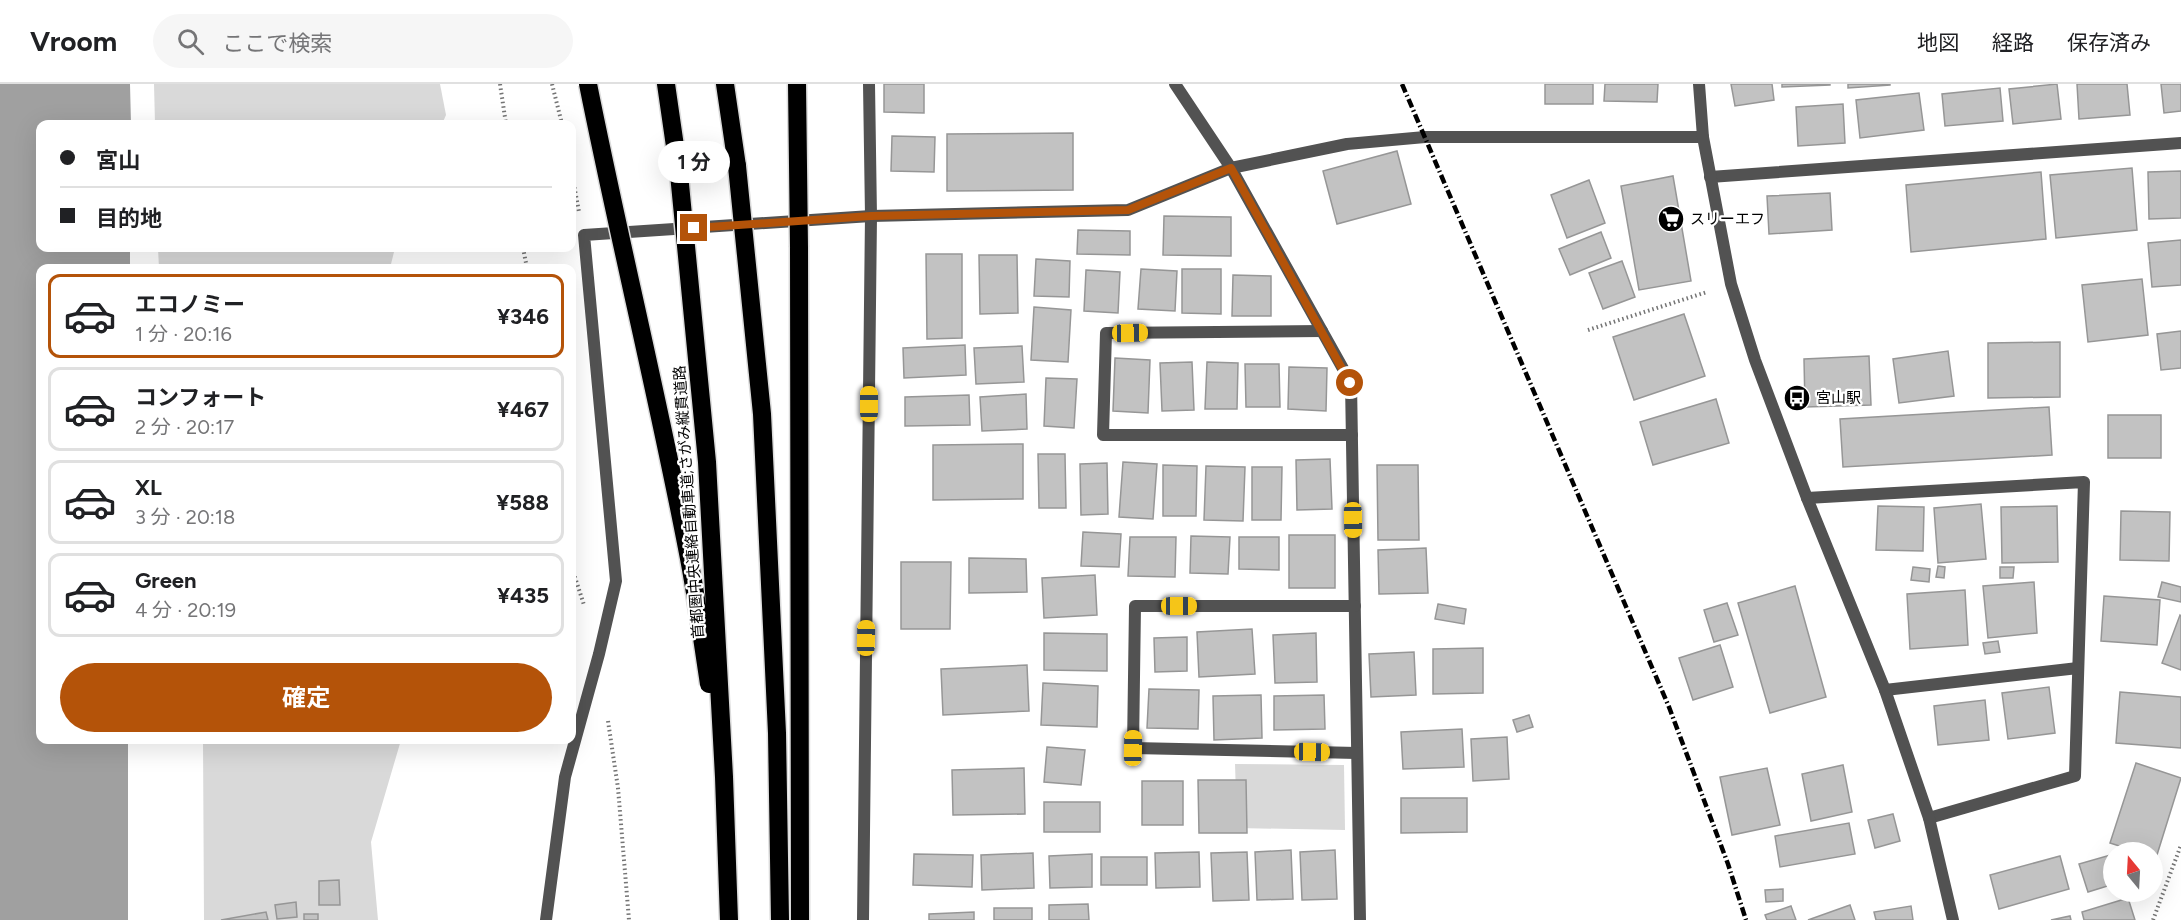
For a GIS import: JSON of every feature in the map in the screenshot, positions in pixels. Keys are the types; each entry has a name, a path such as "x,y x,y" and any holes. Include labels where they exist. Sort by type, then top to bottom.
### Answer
{"highway":[{"path":"588,84 687,550 724,777"},
{"name":"首都圏中央連絡自動車道;さがみ縦貫道路","path":"666,84 679,174 707,462 724,777 729,920"},
{"path":"725,84 762,414 777,733 780,920"},
{"path":"797,84 800,920"}],"street":[{"path":"863,920 871,216 869,84"},
{"path":"1175,84 1231,168 1350,383 1360,920"},
{"path":"1699,84 1703,137 1731,284 1755,360 1807,498 1885,690 1929,818 1953,920"},
{"path":"576,737 616,581 584,236 871,216 1128,210 1231,168 1347,144 1408,138 1703,137"},
{"path":"1710,177 2181,143"},
{"path":"1322,331 1106,333 1103,435 1352,435"},
{"path":"1807,498 2084,482 2075,776 1929,818"},
{"path":"1355,606 1136,606 1133,748 1357,753"},
{"path":"1885,690 2078,668"},
{"path":"546,920 565,777 574,744"}],"path":[{"path":"500,84 505,120"},
{"path":"552,84 561,120"},
{"path":"576,195 584,236"},
{"path":"1588,330 1731,284"},
{"path":"607,710 618,788 629,920"},
{"path":"2153,920 2181,845"}],"shaded area":[{"path":"0,84 130,84 131,120 36,120 36,252 130,252 130,264 36,264 36,744 128,744 128,920 0,920"},
{"path":"154,84 440,84 446,115 444,120 155,120"},
{"path":"158,252 394,252 391,264 159,264"},
{"path":"203,744 400,744 371,842 378,920 204,920"},
{"path":"1235,764 1344,765 1345,830 1237,828"}],"building":[{"path":"884,84 924,84 924,113 884,112"},
{"path":"1545,84 1593,84 1593,104 1545,104"},
{"path":"1605,84 1658,84 1657,102 1604,101"},
{"path":"1731,84 1772,84 1774,100 1735,106"},
{"path":"1782,84 1830,84 1830,85 1782,87"},
{"path":"1848,84 1890,84 1890,85 1848,88"},
{"path":"2057,84 2061,119 2013,124 2009,89"},
{"path":"2077,84 2127,84 2130,115 2079,119"},
{"path":"2161,84 2181,84 2181,111 2164,113"},
{"path":"2000,88 2003,121 1945,126 1942,94"},
{"path":"1919,93 1924,130 1860,138 1856,100"},
{"path":"1843,104 1845,143 1798,146 1796,107"},
{"path":"1073,133 1073,190 947,191 947,134"},
{"path":"892,136 935,137 934,172 891,171"},
{"path":"1397,151 1411,204 1337,224 1323,171"},
{"path":"2132,168 2137,230 2056,238 2050,175"},
{"path":"2181,171 2181,218 2149,219 2148,172"},
{"path":"2041,172 2046,239 1911,252 1906,185"},
{"path":"1673,176 1691,281 1639,290 1621,186"},
{"path":"1589,180 1605,223 1567,238 1551,195"},
{"path":"1830,193 1832,230 1769,234 1767,196"},
{"path":"1164,216 1231,217 1231,256 1163,255"},
{"path":"1078,230 1130,231 1130,255 1077,254"},
{"path":"1601,232 1611,258 1570,275 1559,249"},
{"path":"2181,240 2181,285 2152,287 2148,243"},
{"path":"926,254 962,254 962,338 927,339"},
{"path":"979,255 1017,255 1018,313 980,314"},
{"path":"1036,259 1070,261 1069,297 1034,296"},
{"path":"1622,261 1635,297 1603,309 1589,273"},
{"path":"1141,269 1177,271 1175,311 1138,309"},
{"path":"1182,269 1221,269 1221,314 1182,313"},
{"path":"1086,270 1120,272 1118,313 1084,311"},
{"path":"1233,275 1271,276 1271,316 1232,316"},
{"path":"2142,279 2148,335 2088,342 2082,285"},
{"path":"1034,307 1071,310 1068,362 1031,360"},
{"path":"1684,314 1705,376 1634,400 1613,337"},
{"path":"2181,331 2181,368 2161,370 2157,334"},
{"path":"2060,342 2060,397 1988,398 1988,343"},
{"path":"965,345 966,375 904,378 903,348"},
{"path":"1022,346 1024,382 976,384 974,348"},
{"path":"1948,351 1954,396 1899,403 1893,359"},
{"path":"1869,356 1871,405 1805,407 1804,359"},
{"path":"1115,358 1150,360 1148,413 1113,411"},
{"path":"1192,362 1194,410 1162,411 1160,363"},
{"path":"1207,362 1238,363 1237,409 1205,409"},
{"path":"1245,364 1279,364 1280,407 1246,407"},
{"path":"1289,367 1327,368 1326,411 1288,409"},
{"path":"1046,378 1077,379 1074,428 1044,426"},
{"path":"1026,394 1027,429 982,431 980,397"},
{"path":"969,395 970,425 905,426 905,397"},
{"path":"1716,399 1729,443 1653,465 1640,422"},
{"path":"2049,407 2052,455 1843,467 1840,419"},
{"path":"2108,415 2161,415 2161,458 2108,458"},
{"path":"1023,444 1023,499 933,500 933,445"},
{"path":"1038,454 1065,454 1066,508 1039,508"},
{"path":"1330,459 1332,509 1297,510 1296,460"},
{"path":"1123,462 1157,464 1153,519 1119,517"},
{"path":"1107,463 1108,514 1081,515 1080,464"},
{"path":"1163,465 1197,466 1196,516 1163,516"},
{"path":"1377,465 1418,465 1419,540 1378,540"},
{"path":"1206,466 1245,467 1243,521 1204,520"},
{"path":"1252,467 1282,467 1281,520 1252,520"},
{"path":"1981,504 1986,559 1938,563 1934,508"},
{"path":"1878,506 1924,507 1923,551 1876,550"},
{"path":"2057,506 2058,562 2002,563 2001,507"},
{"path":"2121,511 2170,512 2169,561 2120,560"},
{"path":"1083,532 1121,534 1119,567 1081,566"},
{"path":"1289,535 1335,535 1335,588 1289,588"},
{"path":"1191,536 1230,537 1228,574 1190,573"},
{"path":"1130,537 1176,537 1175,577 1128,576"},
{"path":"1239,537 1279,537 1279,570 1239,569"},
{"path":"1426,548 1428,593 1379,594 1378,550"},
{"path":"969,558 1026,559 1027,592 969,593"},
{"path":"901,562 951,562 950,629 901,629"},
{"path":"1938,566 1945,567 1944,578 1936,577"},
{"path":"1913,567 1930,569 1929,582 1911,580"},
{"path":"2000,567 2014,567 2013,578 2000,578"},
{"path":"1095,575 1097,615 1044,618 1042,578"},
{"path":"2034,582 2037,633 1988,638 1983,586"},
{"path":"2162,582 2181,587 2181,602 2158,597"},
{"path":"1795,586 1826,697 1770,713 1738,603"},
{"path":"1965,590 1968,645 1910,649 1907,594"},
{"path":"2104,596 2160,600 2157,645 2101,641"},
{"path":"1727,603 1738,635 1714,642 1704,610"},
{"path":"1438,604 1466,609 1464,624 1435,619"},
{"path":"2181,616 2181,670 2162,663"},
{"path":"1252,629 1255,674 1199,677 1197,632"},
{"path":"1044,633 1107,634 1107,671 1044,670"},
{"path":"1316,633 1317,682 1275,683 1273,635"},
{"path":"1187,637 1187,671 1155,672 1154,638"},
{"path":"1998,641 2000,652 1985,654 1983,643"},
{"path":"1720,645 1733,687 1693,700 1679,658"},
{"path":"1483,648 1483,693 1433,694 1433,649"},
{"path":"1414,652 1416,695 1371,697 1369,654"},
{"path":"1027,665 1029,711 943,715 941,669"},
{"path":"1043,683 1098,686 1097,727 1041,725"},
{"path":"2049,687 2055,733 2008,739 2002,693"},
{"path":"1149,689 1199,690 1198,729 1147,728"},
{"path":"2120,692 2181,697 2181,748 2116,743"},
{"path":"1261,695 1262,738 1214,740 1213,696"},
{"path":"1324,695 1325,729 1274,730 1274,696"},
{"path":"1985,700 1989,740 1938,745 1934,706"},
{"path":"1529,715 1533,727 1517,732 1513,720"},
{"path":"1462,729 1464,767 1403,769 1401,732"},
{"path":"1507,737 1509,779 1473,781 1471,739"},
{"path":"1047,747 1085,750 1081,785 1044,782"},
{"path":"2136,763 2181,778 2161,842 2110,842"},
{"path":"1843,765 1852,812 1811,821 1802,774"},
{"path":"1024,768 1025,814 953,815 952,770"},
{"path":"1767,768 1780,825 1732,835 1720,777"},
{"path":"1198,780 1246,780 1247,833 1199,833"},
{"path":"1142,781 1183,781 1183,825 1142,825"},
{"path":"1401,798 1467,798 1467,832 1401,833"},
{"path":"1044,802 1100,802 1100,832 1044,832"},
{"path":"1893,814 1900,841 1875,848 1868,820"},
{"path":"1849,823 1855,854 1780,867 1775,836"},
{"path":"1291,850 1293,899 1257,900 1255,852"},
{"path":"1335,850 1337,899 1302,900 1300,852"},
{"path":"1199,852 1200,887 1156,888 1155,853"},
{"path":"1247,852 1249,900 1213,901 1211,853"},
{"path":"1033,853 1034,888 982,890 981,855"},
{"path":"914,854 973,855 972,887 913,885"},
{"path":"1092,854 1092,887 1050,888 1049,856"},
{"path":"2060,856 2069,889 1999,909 1990,875"},
{"path":"1101,857 1147,857 1147,885 1101,885"},
{"path":"2103,857 2103,887 2088,892 2079,864"},
{"path":"339,880 340,905 319,905 319,881"},
{"path":"1783,889 1783,901 1766,902 1765,890"},
{"path":"296,902 297,917 277,919 275,905"},
{"path":"2115,902 2129,902 2135,920 2084,920 2082,912"},
{"path":"1088,904 1089,920 1049,920 1049,905"},
{"path":"1850,905 1855,920 1808,920"},
{"path":"1791,906 1796,920 1767,920 1765,915"},
{"path":"1911,906 1913,920 1876,920 1874,912"},
{"path":"994,908 1032,908 1032,920 994,920"},
{"path":"266,912 268,920 221,920"},
{"path":"974,912 974,920 929,920 929,914"},
{"path":"304,914 318,914 318,920 304,920"},
{"path":"2070,916 2071,920 2051,920"}],"railway":[{"path":"1402,84 1669,707 1728,864 1746,920"}],"place":[{"name":"スリーエフ","path":"1671,219"},
{"name":"宮山駅","path":"1797,398"}],"route":[{"path":"694,228 871,216 1128,210 1231,168 1350,383"}]}
